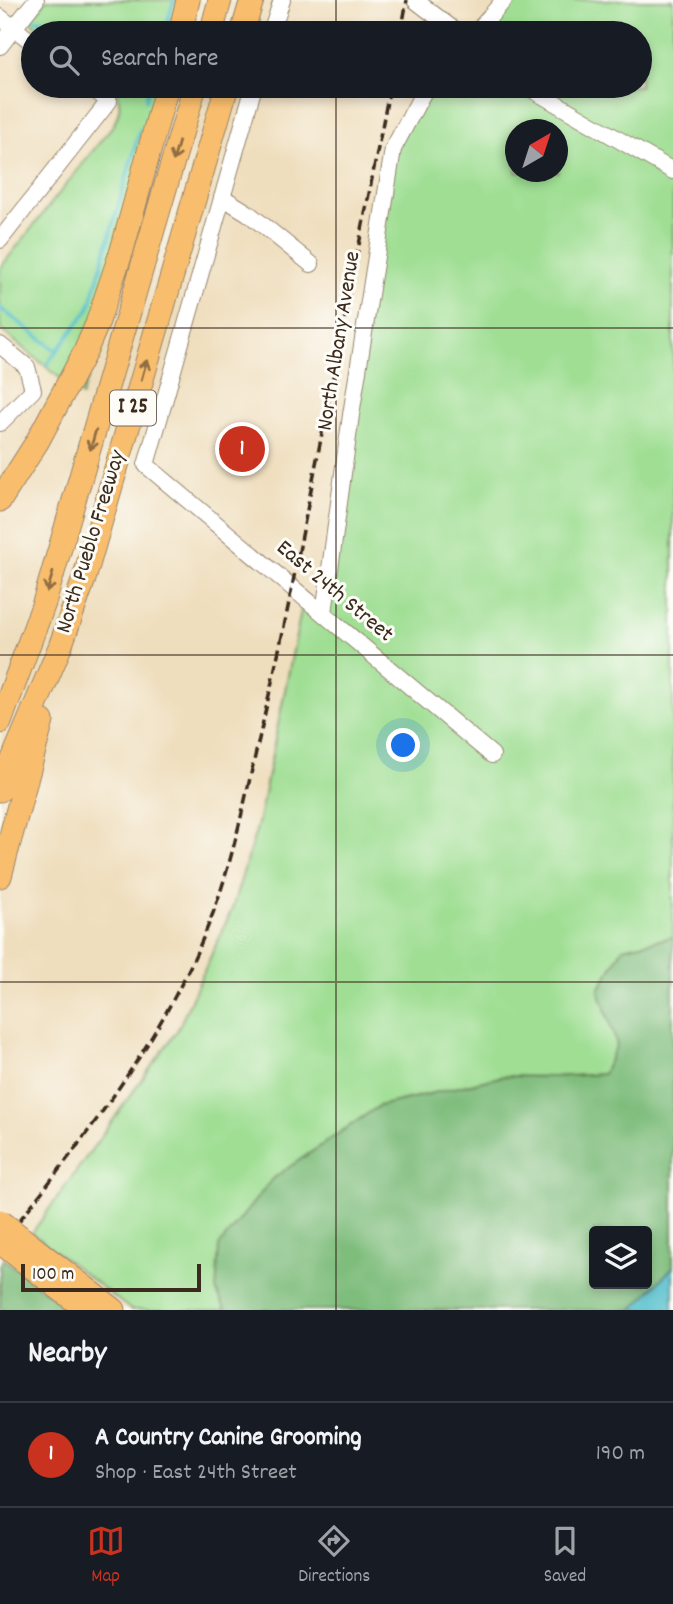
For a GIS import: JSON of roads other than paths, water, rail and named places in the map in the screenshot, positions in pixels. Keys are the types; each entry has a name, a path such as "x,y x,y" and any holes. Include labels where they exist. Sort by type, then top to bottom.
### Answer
{"highway":[{"path":"183,21 188,0"},
{"path":"214,21 220,0"},
{"path":"246,21 252,0"},
{"path":"0,500 43,432 97,324 122,250 164,98"},
{"name":"North Pueblo Freeway","path":"0,722 27,655 55,566 192,98"},
{"name":"North Pueblo Freeway","path":"0,790 60,647 84,579 224,98"},
{"path":"0,876 25,790 60,647"},
{"path":"0,1221 34,1259 87,1310"},
{"path":"0,1242 34,1259 114,1310"}],"street":[{"path":"0,46 36,0"},
{"path":"275,21 282,0"},
{"path":"415,0 442,21"},
{"path":"487,21 504,0"},
{"path":"0,16 21,34"},
{"path":"0,240 109,101 105,98"},
{"path":"251,98 222,197 248,213 311,264"},
{"name":"North Albany Avenue","path":"324,613 351,415 393,149 419,98"},
{"path":"547,98 673,171"},
{"name":"East 24th Street","path":"222,197 146,465 492,755"},
{"path":"0,345 27,367 33,390 0,423"}],"water":[{"path":"673,1267 673,1310 632,1310"}],"waterway":[{"path":"168,21 174,0"},
{"path":"34,20 60,21"},
{"path":"47,364 89,309 140,130"},
{"path":"0,308 57,351"}],"railway":[{"path":"403,21 407,0"},
{"path":"0,1245 110,1101 159,1025 200,945 225,879 284,628 388,98"}],"place":[{"name":"A Country Canine Grooming","path":"242,449"}]}
